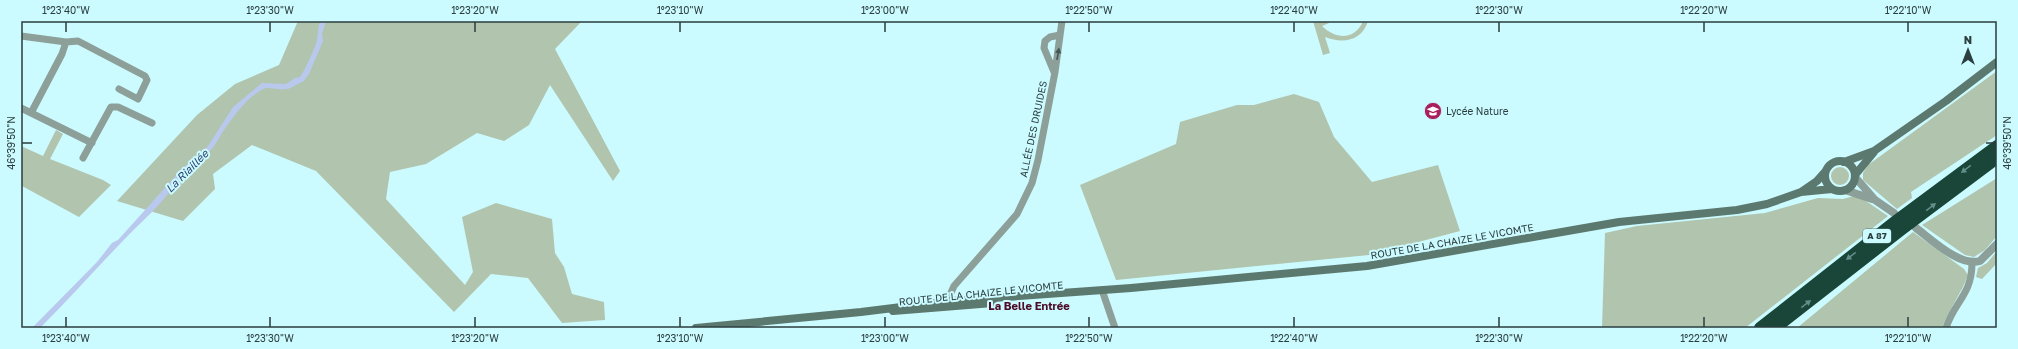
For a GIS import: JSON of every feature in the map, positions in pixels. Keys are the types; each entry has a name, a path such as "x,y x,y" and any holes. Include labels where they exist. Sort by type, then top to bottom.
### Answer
{"highway":[{"name":"A 87","path":"1760,328 1856,252 1997,146"},
{"name":"A 87","path":"1775,328 1997,158"}],"main road":[{"path":"1801,192 1817,181 1833,163 1844,162 1874,151 1946,101 1997,62"},
{"path":"1801,192 1832,189 1845,190 1852,185 1855,176 1874,151"},
{"path":"1844,162 1852,167 1855,176"},
{"path":"1825,172 1826,182 1832,189"},
{"name":"ROUTE DE LA CHAIZE LE VICOMTE","path":"696,328 860,312 904,311 951,304 1367,266 1618,222 1748,208 1779,200 1801,192"}],"street":[{"name":"ALLÉE DES DRUIDES","path":"951,304 950,295 957,282 1006,230 1017,214 1032,183 1040,152 1055,72 1062,21"},
{"name":"ALLÉE DES DRUIDES","path":"1055,72 1044,48 1045,41 1050,37 1060,35"},
{"path":"21,36 66,42 78,41 145,76 147,80 138,99 119,89"},
{"path":"31,113 62,54 66,42"},
{"path":"83,158 111,107 118,107 152,123"},
{"path":"21,108 92,143"},
{"path":"1855,176 1875,200 1894,213"},
{"path":"1845,190 1875,200"},
{"path":"1916,228 1961,260 1972,263 1983,259 1997,244"},
{"path":"1946,328 1966,293 1971,275 1972,263"},
{"path":"1102,290 1115,328"}],"green space":[{"path":"298,21 582,21 555,49 620,171 613,181 550,85 529,125 504,141 477,133 426,164 390,172 386,199 465,285 473,272 462,217 496,203 552,219 555,253 564,267 572,294 604,302 605,320 562,323 528,278 491,274 454,312 316,171 252,145 213,174 215,189 183,221 117,201 197,115 235,84 279,65"},
{"path":"1313,21 1329,21 1329,23 1322,26 1333,34 1344,36 1355,32 1363,21 1368,21 1365,28 1357,37 1338,40 1325,37 1330,53 1323,55"},
{"path":"1997,71 1997,135 1911,192 1912,198 1897,209 1863,180 1863,173 1868,165"},
{"path":"1294,94 1319,102 1334,137 1372,182 1438,165 1460,231 1369,255 1116,280 1080,185 1176,144 1180,122 1237,105 1254,105"},
{"path":"56,130 63,134 50,159 103,180 111,185 79,217 22,186 21,187 21,146 43,156"},
{"path":"1840,167 1846,170 1849,176 1846,182 1840,185 1834,182 1831,176 1834,170"},
{"path":"1997,178 1997,236 1985,250 1974,257 1965,255 1922,225"},
{"path":"1854,196 1863,199 1888,216 1745,328 1602,328 1605,233 1637,226 1765,213 1818,198 1843,199"},
{"path":"1913,232 1964,269 1968,275 1942,328 1797,328"},
{"path":"1997,251 1997,263 1982,279 1976,277 1978,268 1987,263"}],"water":[{"name":"La Riaillée","path":"320,21 326,21 322,34 323,41 309,74 303,82 287,89 265,88 245,103 222,133 212,149 176,183 156,208 40,328 32,328 97,262 112,243 118,240 181,170 208,146 233,107 262,83 286,84 295,78 300,77 307,65 316,43"}],"place":[{"name":"Lycée Nature","path":"1433,111"}],"district":[{"name":"La Belle Entrée","path":"1029,306"}]}
